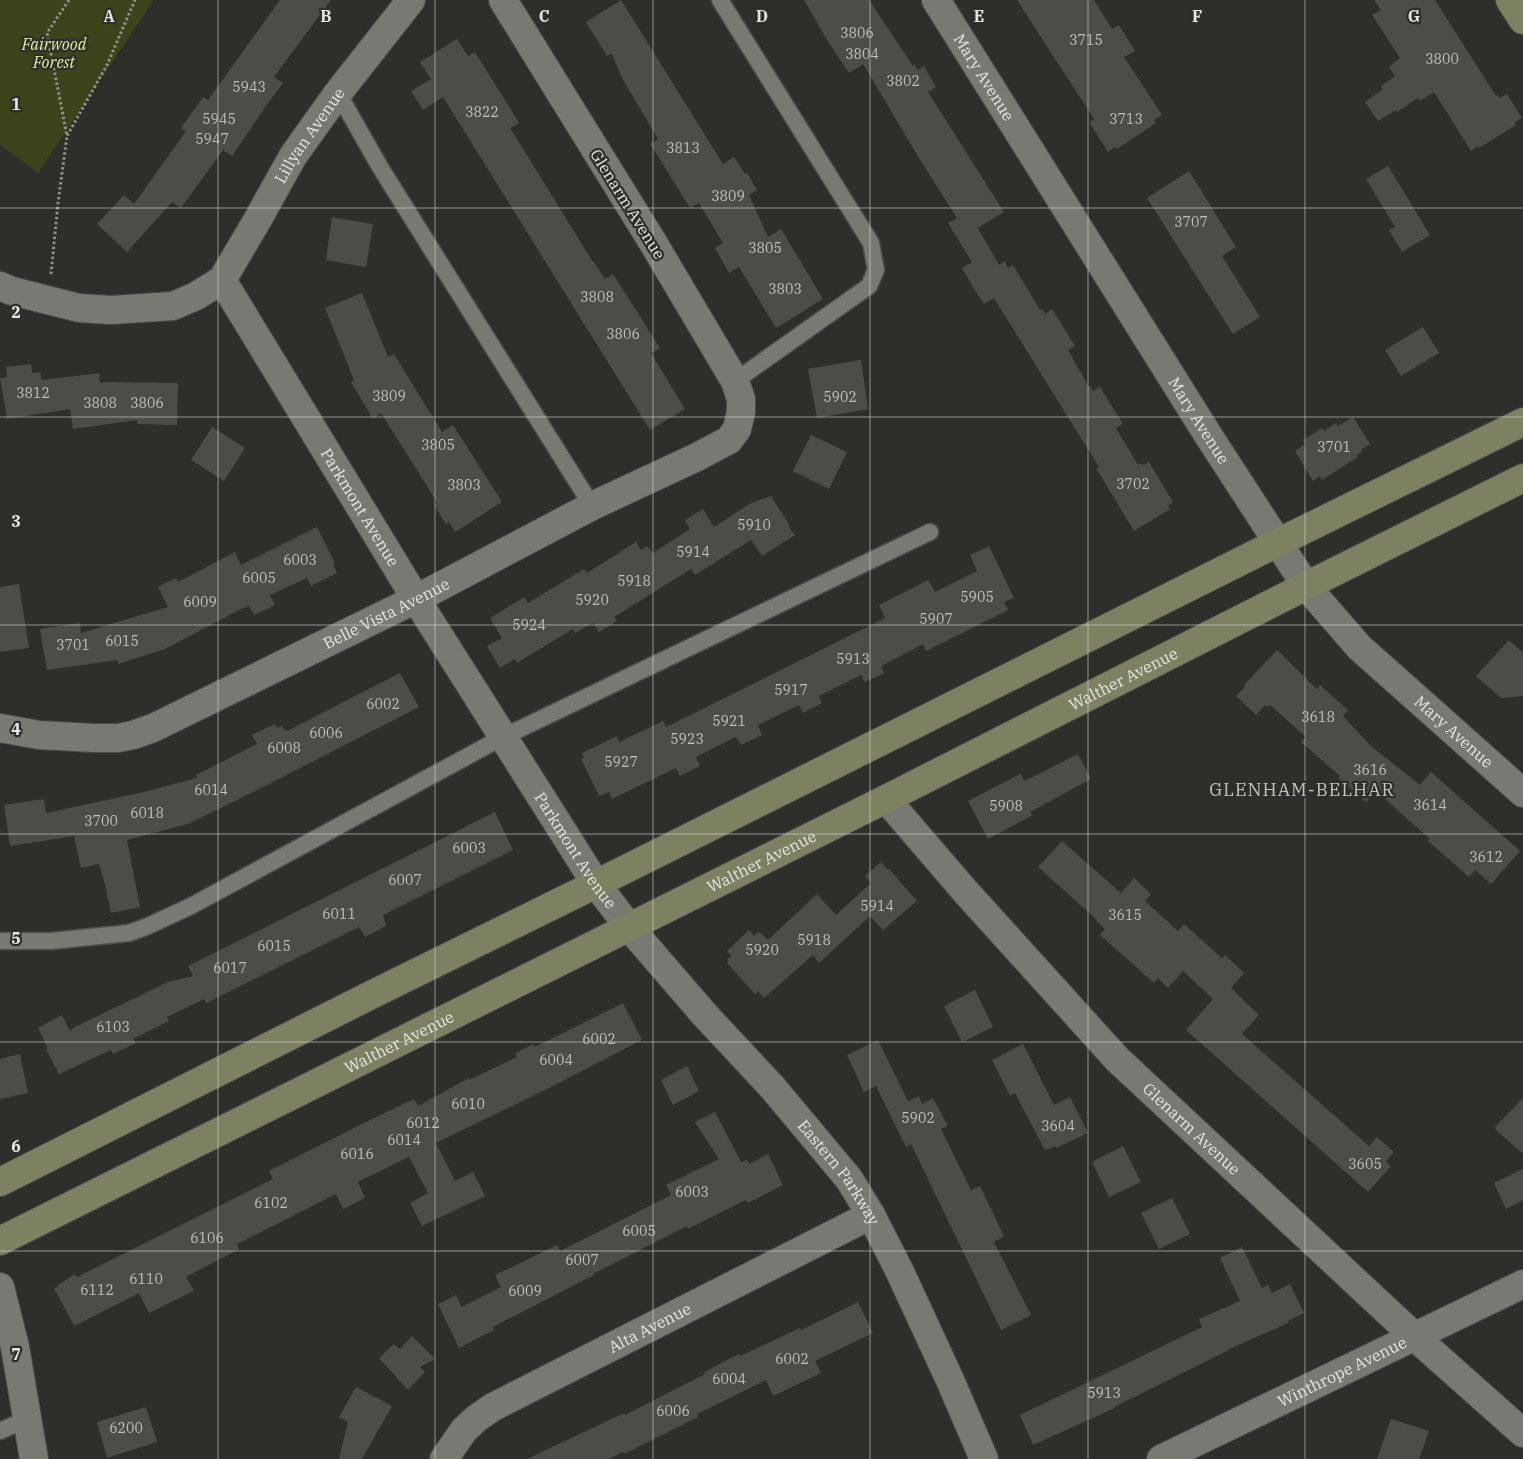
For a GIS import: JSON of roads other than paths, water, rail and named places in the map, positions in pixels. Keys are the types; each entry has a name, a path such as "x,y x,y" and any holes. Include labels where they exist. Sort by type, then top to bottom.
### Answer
{"main road":[{"path":"1510,0 1523,20"},
{"path":"0,1182 373,994 1523,422"},
{"name":"Walther Avenue","path":"0,1241 886,799 1523,478"}],"street":[{"name":"Lillyan Avenue","path":"222,280 293,156 338,93 411,0"},
{"name":"Glenarm Avenue","path":"503,0 652,241 735,381 741,399 741,412"},
{"name":"Mary Avenue","path":"936,0 1208,435 1306,586 1360,647 1523,793"},
{"path":"0,286 12,291 79,308 111,310 173,306 196,296 222,280"},
{"name":"Parkmont Avenue","path":"222,280 502,737 596,884 629,927"},
{"name":"Belle Vista Avenue","path":"0,728 39,735 118,738 153,728 416,599 592,506 729,440 737,429 741,412"},
{"name":"Glenarm Avenue","path":"886,799 965,891 1117,1059 1415,1336 1523,1433"},
{"name":"Eastern Parkway","path":"629,927 704,1014 773,1088 849,1179 871,1215 900,1272 984,1459"},
{"name":"Alta Avenue","path":"444,1459 464,1430 493,1407 871,1215"},
{"name":"Winthrope Avenue","path":"1161,1459 1523,1284"},
{"path":"0,1287 15,1346 34,1459"}],"lane":[{"path":"720,0 871,244 876,270 869,286 735,381"},
{"path":"338,93 380,167 592,506"},
{"path":"0,941 51,941 102,936 129,933 148,926 190,906 502,737 930,532"},
{"path":"0,1431 27,1418"}],"district":[{"name":"GLENHAM-BELHAR","path":"1302,790"}],"park label":[{"name":"Fairwood Forest","path":"54,53"}]}
